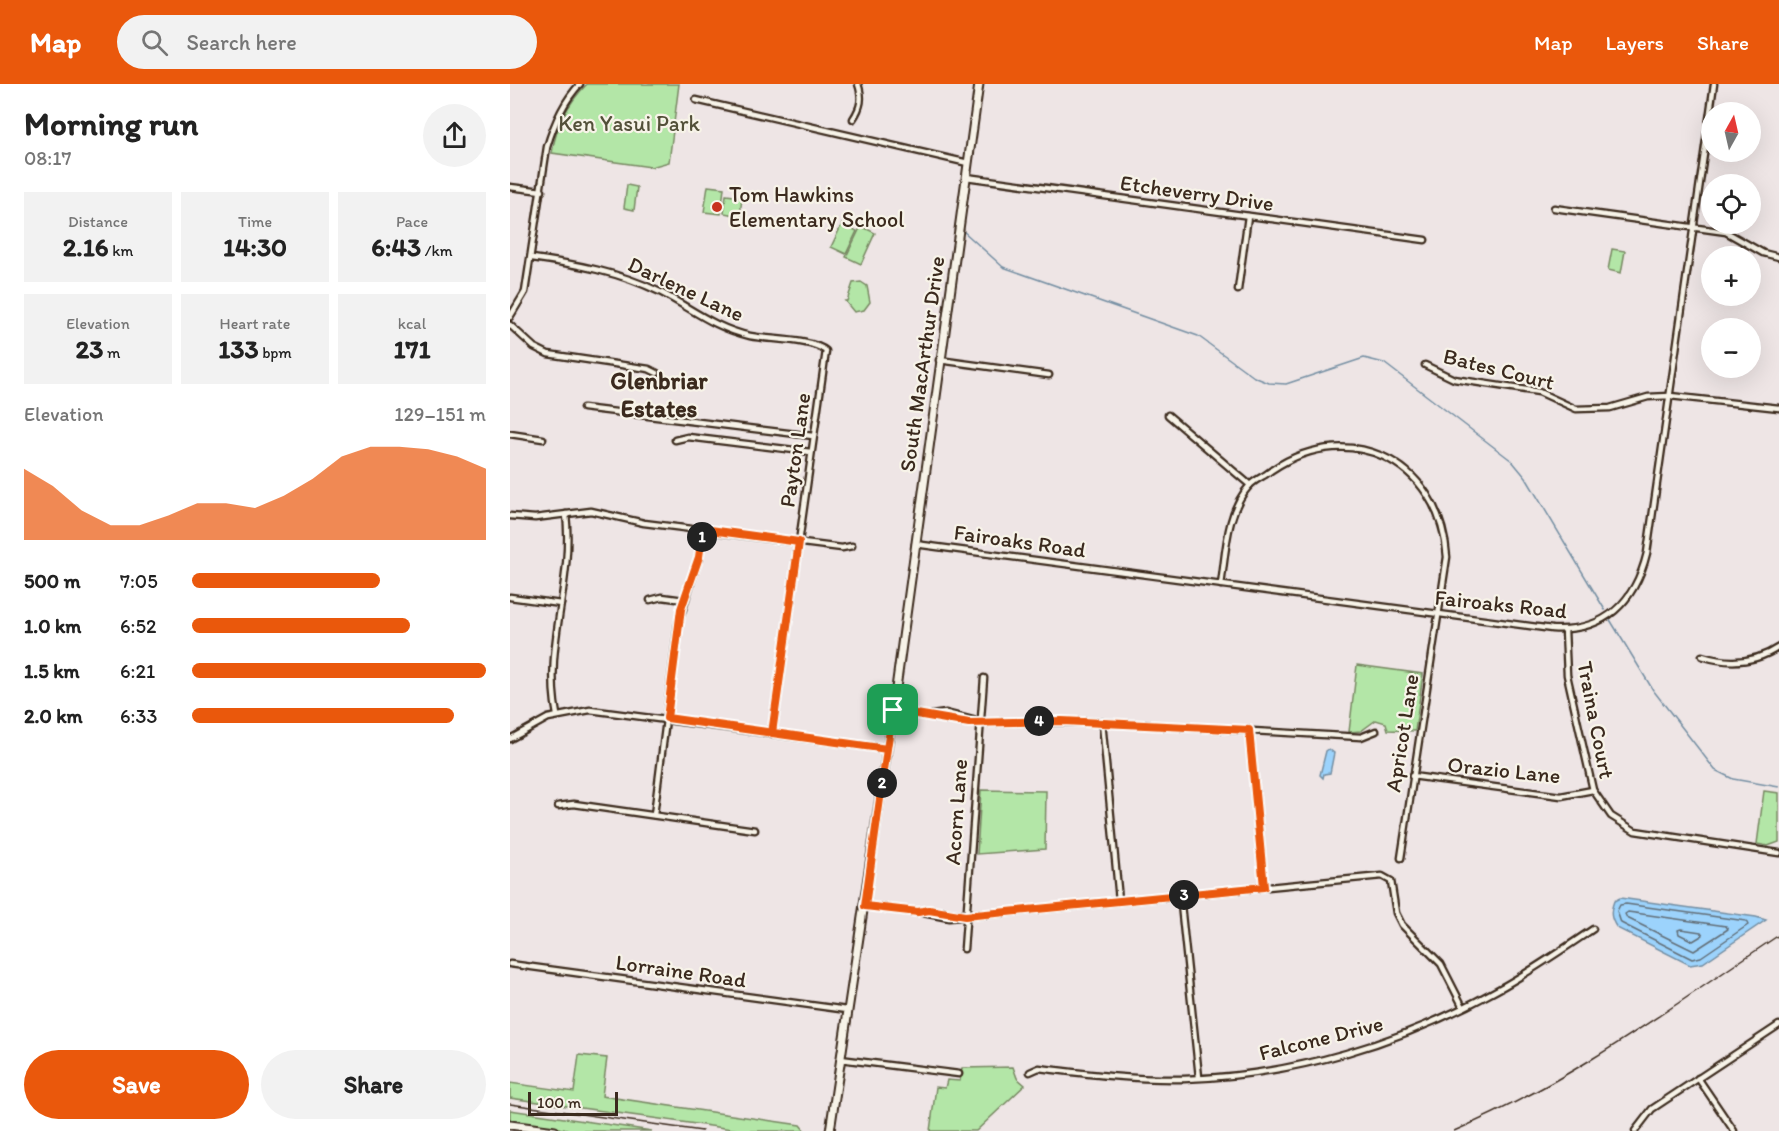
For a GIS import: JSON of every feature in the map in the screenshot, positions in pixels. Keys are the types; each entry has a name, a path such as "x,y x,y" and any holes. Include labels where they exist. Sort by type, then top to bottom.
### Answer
{"street":[{"path":"510,317 525,292 532,258 547,147 553,126 570,96 580,84"},
{"path":"853,119 860,108 861,97 858,84"},
{"name":"South MacArthur Drive","path":"893,710 939,360 979,84"},
{"name":"Fairoaks Road","path":"915,544 1565,630 1584,627 1613,612 1629,597 1638,583 1647,553 1695,227 1713,84"},
{"path":"696,100 968,163"},
{"name":"Etcheverry Drive","path":"966,177 1425,240"},
{"path":"510,187 542,191"},
{"path":"1554,208 1726,232 1763,253 1779,257"},
{"path":"1238,290 1248,216"},
{"name":"Darlene Lane","path":"532,258 579,265 618,275 662,293 700,317 725,328 750,336 816,345 826,351"},
{"path":"510,325 534,347 548,354 649,369 657,374"},
{"name":"Payton Lane","path":"772,733 826,351"},
{"path":"939,360 1049,375"},
{"name":"Bates Court","path":"1425,366 1454,379 1539,392 1576,409 1610,408 1648,397 1670,396 1779,408"},
{"path":"583,408 813,436"},
{"path":"1168,415 1250,485 1230,526 1221,585"},
{"path":"510,434 543,439"},
{"path":"675,440 688,437 811,452"},
{"name":"Apricot Lane","path":"1250,485 1290,457 1322,447 1359,449 1374,453 1404,470 1427,493 1443,526 1447,557 1401,858"},
{"path":"510,516 535,518 591,511 644,523 842,548 852,546"},
{"path":"557,715 551,681 568,553 566,514"},
{"path":"654,815 678,625 699,557 703,529"},
{"path":"510,597 561,604"},
{"path":"650,600 662,597 684,600"},
{"name":"Traina Court","path":"1565,630 1568,675 1593,790 1611,816 1635,831 1779,853"},
{"path":"1702,656 1738,662 1764,655 1779,647"},
{"name":"Acorn Lane","path":"964,949 984,678"},
{"path":"510,739 536,723 557,715 590,710 667,718 887,749"},
{"path":"830,1131 893,710 979,722 1102,723 1361,737 1376,731"},
{"path":"1102,723 1119,900"},
{"path":"1249,730 1264,887"},
{"name":"Orazio Lane","path":"1412,776 1553,795 1593,790"},
{"path":"558,806 573,804 755,830"},
{"path":"865,906 918,912 929,910 965,916 1374,876 1391,881 1395,906 1402,925 1441,964 1463,1007"},
{"path":"1180,895 1199,1077"},
{"name":"Falcone Drive","path":"1030,1072 1039,1068 1144,1078 1199,1077 1285,1068 1370,1046 1463,1007 1527,973 1593,929"},
{"name":"Lorraine Road","path":"510,964 847,1010"},
{"path":"1635,1131 1652,1109 1779,1024"},
{"path":"840,1059 959,1074"},
{"path":"1698,1078 1734,1131"},
{"path":"510,1125 555,1131"}],"green space":[{"name":"Ken Yasui Park","path":"587,84 679,84 669,162 651,167 552,153 556,134 564,116 574,99"},
{"path":"627,185 637,187 634,210 624,208"},
{"path":"708,186 724,188 721,214 704,212"},
{"path":"726,195 742,197 740,216 724,213"},
{"path":"842,224 857,231 846,254 831,247"},
{"path":"861,226 875,233 861,264 846,257"},
{"path":"1612,249 1625,251 1621,273 1608,270"},
{"path":"861,282 867,286 870,302 864,310 854,312 845,301 847,301 853,283"},
{"path":"1357,665 1423,674 1415,731 1388,730 1386,723 1376,720 1361,731 1349,732"},
{"path":"981,790 1046,791 1045,849 977,854"},
{"path":"1764,791 1779,793 1779,842 1768,846 1757,844"},
{"path":"579,1055 607,1058 602,1096 800,1125 805,1131 746,1131 510,1098 510,1083 574,1092"},
{"path":"1013,1067 1017,1078 1025,1085 976,1131 930,1131 936,1087 945,1088 947,1080 960,1081 962,1068"},
{"path":"510,1110 652,1131 578,1131 510,1122"}],"water":[{"path":"1329,749 1334,753 1330,773 1324,774 1323,778 1320,775 1326,751"},
{"path":"1620,898 1766,920 1703,963 1690,965 1617,928 1611,912 1614,901"}],"waterway":[{"path":"962,230 1003,267 1198,336 1254,377 1269,383 1286,384 1364,358 1384,363 1512,461 1526,478 1605,610"},
{"path":"1609,618 1653,690 1715,770 1733,779 1779,787"}],"railway":[{"path":"1454,1131 1539,1090 1581,1066 1779,935"},
{"path":"510,1104 702,1131"}],"place":[{"name":"Tom Hawkins Elementary School","path":"717,207"}],"district":[{"name":"Glenbriar Estates","path":"659,394"}],"route":[{"path":"893,710 887,749 772,733 667,718 681,609 699,557 703,529 799,542 772,733 829,741 887,749 865,906 918,912 929,910 965,916 1264,887 1249,730 1062,721 969,723 893,710"}]}
